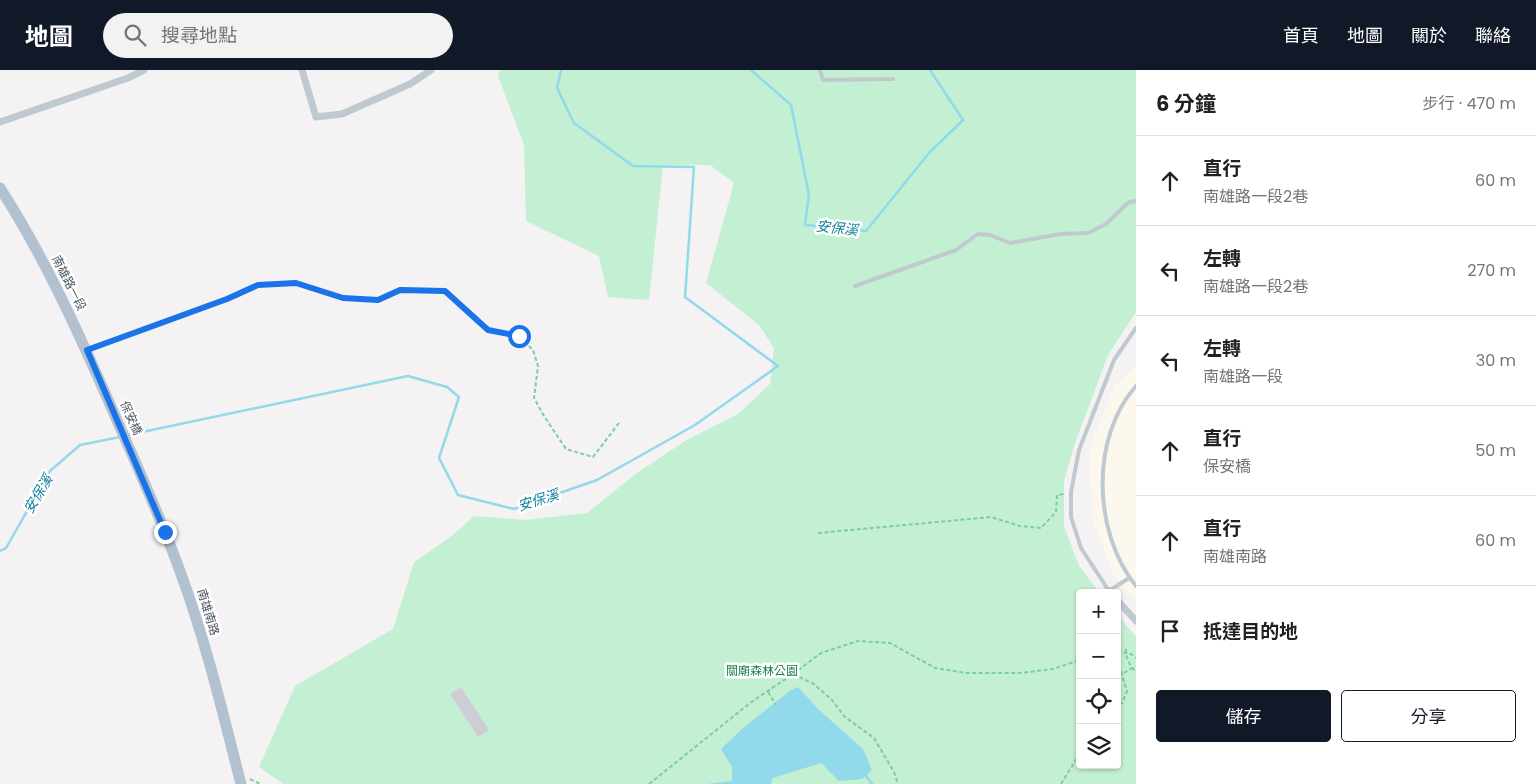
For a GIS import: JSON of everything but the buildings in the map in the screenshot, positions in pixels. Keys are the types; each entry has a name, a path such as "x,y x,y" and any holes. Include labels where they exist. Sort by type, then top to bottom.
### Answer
{"main road":[{"name":"南雄路一段","path":"0,188 30,236 87,350 105,393"},
{"name":"保安橋","path":"105,393 132,454"},
{"name":"南雄南路","path":"132,454 182,575 208,660 241,784"}],"street":[{"path":"0,122 128,78 144,70"},
{"path":"302,70 316,117 342,114 410,84 431,70"},
{"path":"1121,604 1136,621"}],"lane":[{"path":"820,70 823,80 893,79"},
{"path":"855,286 956,250 978,234 990,235 1010,243 1060,234 1088,233 1106,224 1130,202 1136,201"},
{"path":"1108,589 1081,548 1071,517 1071,492 1079,450 1114,360 1136,328"},
{"path":"1136,386 1126,397 1112,427 1104,458 1102,475 1103,507 1107,524 1118,557 1129,578 1136,586"},
{"path":"1114,589 1129,578"}],"path":[{"path":"87,350 227,299 258,285 296,283 343,298 378,300 400,290 445,291 488,330 519,336 533,350 538,366 534,398 566,449 594,456 619,423"},
{"path":"818,533 991,517 1020,526 1041,528 1056,512 1057,495 1071,492"},
{"path":"649,784 821,653 858,641 890,643 935,668 966,673 1027,672 1053,669 1076,661"},
{"path":"1126,649 1126,654 1132,668 1136,672"},
{"path":"1121,653 1126,652 1136,658"},
{"path":"1121,667 1127,691 1121,704"},
{"path":"1124,673 1132,668"},
{"path":"793,674 814,684 832,700 845,717 874,738 894,772 898,784"},
{"path":"768,693 776,705"},
{"path":"1061,784 1076,759"}],"shaded area":[{"path":"1136,365 1136,600 1114,576 1093,521 1089,450 1115,385"}],"green space":[{"name":"關廟森林公園","path":"500,70 1136,70 1136,312 1108,355 1074,446 1064,481 1064,526 1079,566 1097,589 1076,589 1076,769 1121,769 1121,619 1136,637 1136,784 283,784 259,767 295,686 393,629 414,562 452,536 474,516 526,520 587,513 637,473 685,441 738,414 770,384 774,348 759,325 706,283 734,183 710,165 663,165 649,300 608,297 599,256 526,221 524,145 498,76"}],"water":[{"path":"798,687 819,710 863,749 872,770 862,779 839,781 821,763 773,778 771,784 707,784 732,781 732,767 721,749 742,729 791,690"}],"waterway":[{"name":"安保溪","path":"128,435 408,376 447,387 459,397 439,458 458,495 514,509 597,480 695,425 778,366 685,297 694,167 633,166 574,123 557,88 561,70"},
{"name":"安保溪","path":"751,70 791,105 809,195 805,225 866,231 929,153 963,120 930,70"},
{"name":"安保溪","path":"0,551 6,548 50,471 80,445 120,437"},
{"path":"864,773 872,784"}],"route":[{"path":"165,532 87,350 227,299 258,285 296,283 343,298 378,300 400,290 445,291 488,330 519,336"}]}
